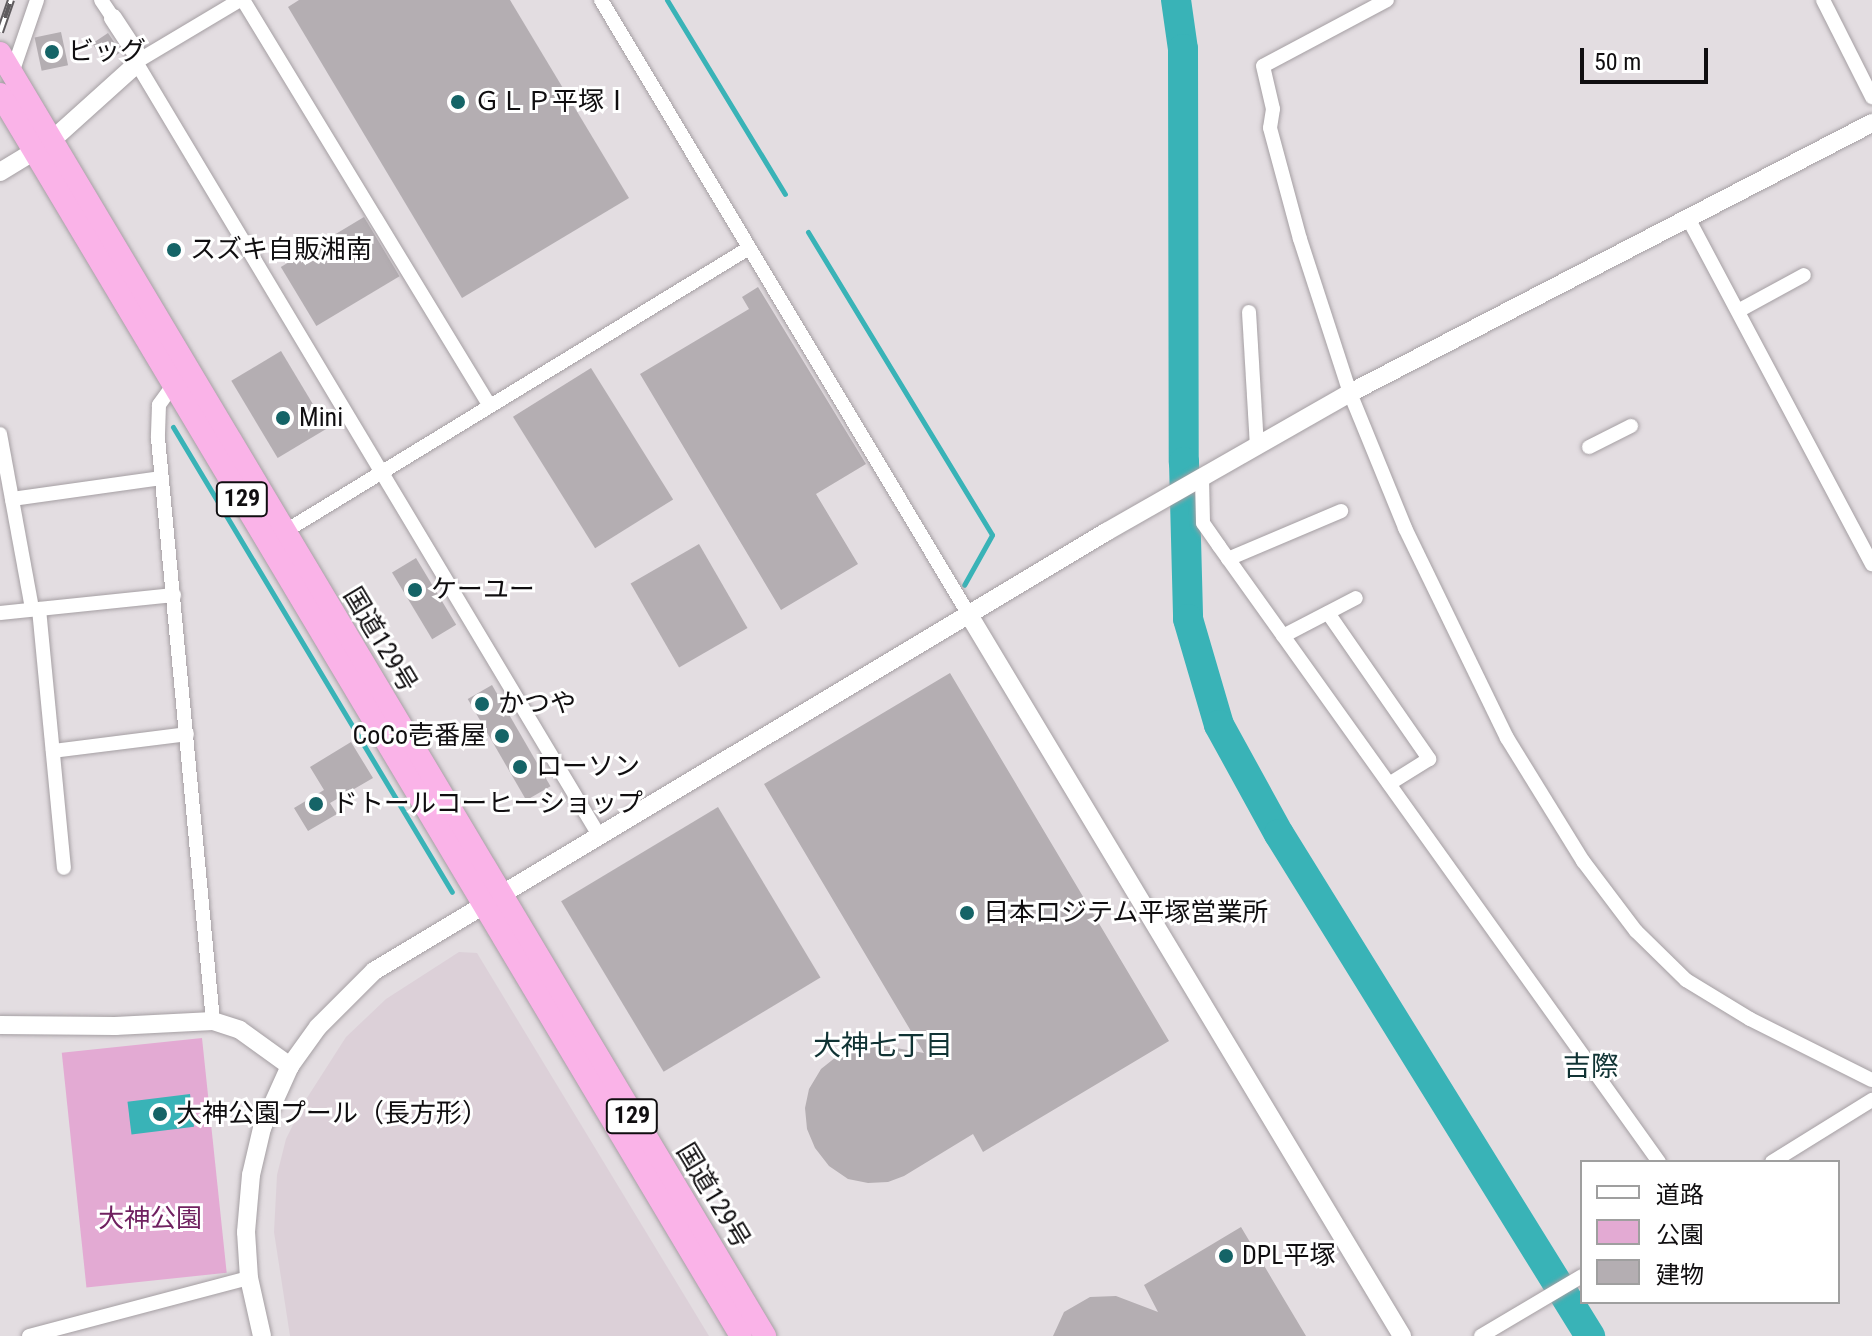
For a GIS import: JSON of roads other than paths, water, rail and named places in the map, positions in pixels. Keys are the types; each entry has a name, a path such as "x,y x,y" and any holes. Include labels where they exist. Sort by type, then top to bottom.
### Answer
{"highway":[{"name":"国道129号","path":"0,53 12,73 43,145 174,384 491,900 765,1336"},
{"name":"国道129号","path":"0,94 43,145 284,532 741,1336"}],"street":[{"path":"12,73 37,0"},
{"path":"101,0 136,53 136,62 600,837"},
{"path":"0,172 43,145 136,62 242,0 490,406"},
{"path":"601,0 1402,1336"},
{"path":"1387,0 1263,66 1273,109 1270,128 1300,239 1350,393 1405,528 1507,738 1583,861 1636,931 1686,980 1750,1019 1872,1080"},
{"path":"1823,0 1872,97"},
{"path":"262,1336 249,1278 246,1232 251,1175 262,1128 290,1066 318,1027 374,971 1171,495 1350,393 1872,123"},
{"path":"1689,220 1872,564"},
{"path":"284,532 749,248"},
{"path":"1738,311 1804,275"},
{"path":"1249,312 1257,446"},
{"path":"174,384 159,405 162,478 213,1021"},
{"path":"1589,447 1631,426"},
{"path":"0,434 36,609 64,868"},
{"path":"12,499 162,478"},
{"path":"1200,479 1203,523 1658,1160"},
{"path":"1228,559 1341,511"},
{"path":"0,613 174,595"},
{"path":"1283,636 1356,598"},
{"path":"1328,613 1429,759 1389,784"},
{"path":"53,751 187,734"},
{"path":"0,1025 213,1021 240,1030 290,1066"},
{"path":"1775,1160 1872,1100"},
{"path":"1481,1336 1580,1277"},
{"path":"29,1336 249,1278"}],"water":[{"name":"大神公園プール（長方形）","path":"190,1094 194,1127 131,1134 127,1102"}],"waterway":[{"path":"667,0 785,194"},
{"path":"1176,0 1183,49 1184,462 1188,619 1219,725 1279,834 1590,1336"},
{"path":"808,232 992,535 964,585"},
{"path":"173,427 452,892"}],"railway":[{"path":"0,32 11,0"}],"place":[{"name":"ビッグ","path":"52,52"},
{"name":"ＧＬＰ平塚Ⅰ","path":"458,102"},
{"name":"スズキ自販湘南","path":"174,250"},
{"name":"Mini","path":"283,418"},
{"name":"ケーユー","path":"415,590"},
{"name":"かつや","path":"482,704"},
{"name":"CoCo壱番屋","path":"502,736"},
{"name":"ローソン","path":"520,767"},
{"name":"ドトールコーヒーショップ","path":"316,804"},
{"name":"日本ロジテム平塚営業所","path":"967,913"},
{"name":"大神公園プール（長方形）","path":"160,1114"},
{"name":"DPL平塚","path":"1226,1256"}],"district":[{"name":"大神七丁目","path":"883,1046"},
{"name":"吉際","path":"1591,1067"}],"park label":[{"name":"大神公園","path":"150,1219"}]}
